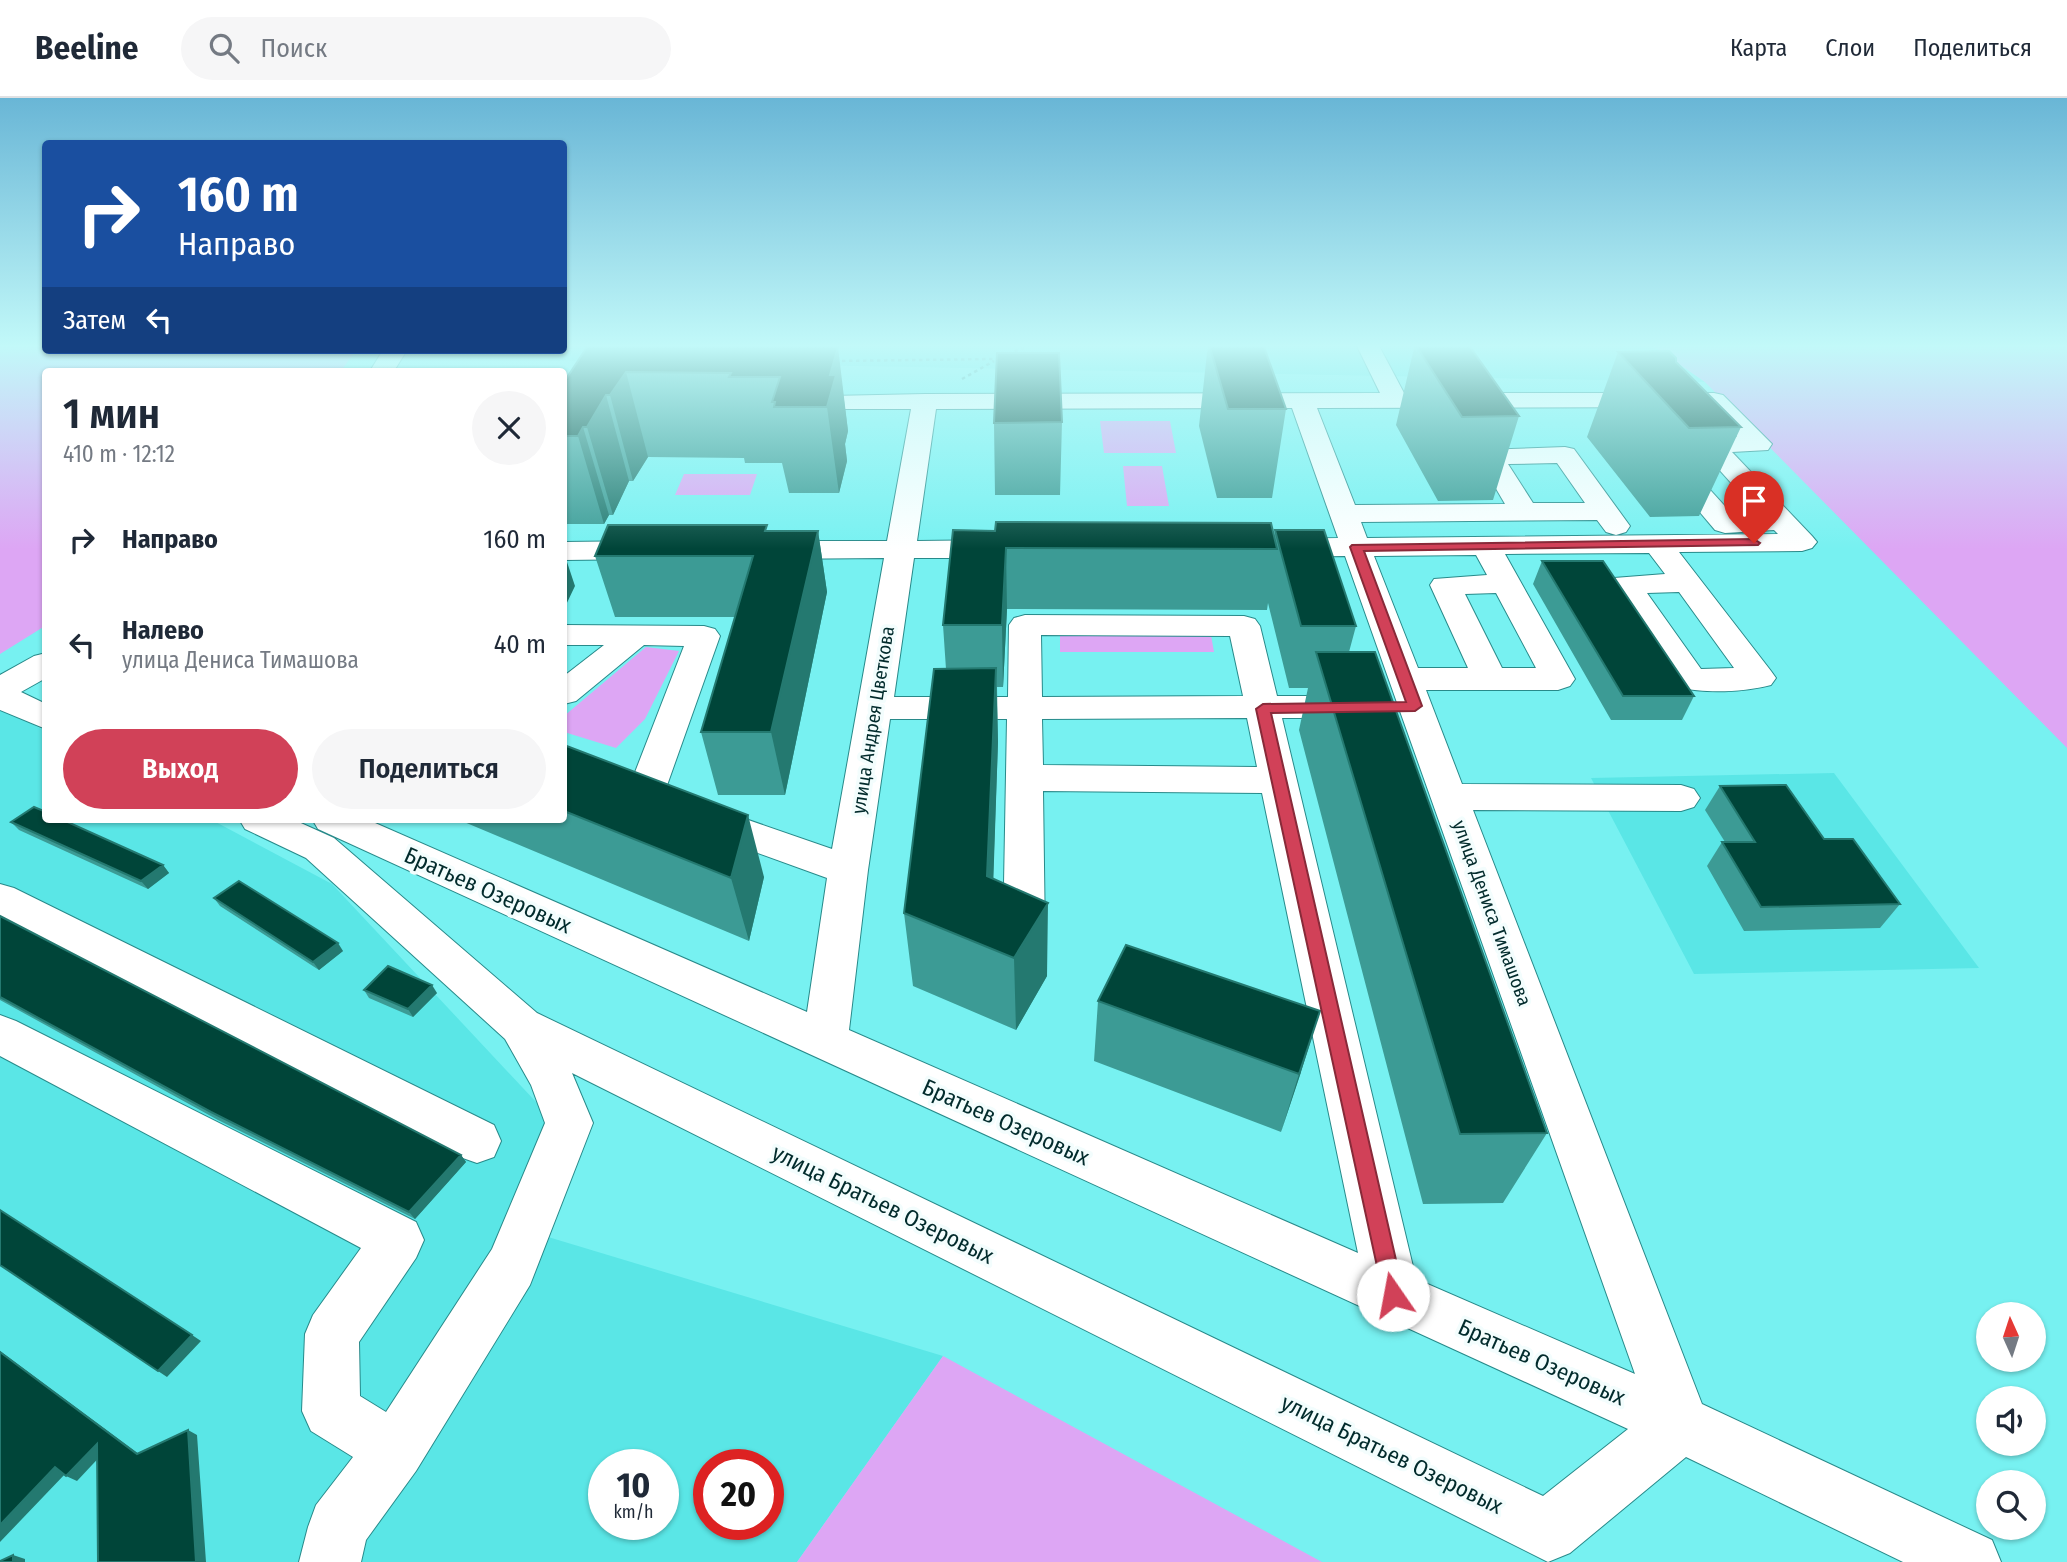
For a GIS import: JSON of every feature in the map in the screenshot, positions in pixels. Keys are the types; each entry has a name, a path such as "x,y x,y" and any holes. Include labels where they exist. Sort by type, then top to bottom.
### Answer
{"street":[{"name":"улица Андрея Цветкова","path":"825,1040 848,870 923,412"},
{"name":"улица Дениса Тимашова","path":"1306,412 1681,1424"},
{"path":"1727,412 1759,444 1656,446 1725,524 1793,533"},
{"path":"1710,445 1793,533"},
{"path":"1524,512 1490,456 1566,455 1605,511 1688,583"},
{"path":"1248,548 1350,531 1524,512 1605,511"},
{"path":"1350,531 1486,546 1644,544 1793,533"},
{"path":"875,708 1263,709 1410,693 1490,680 1559,680 1486,546"},
{"path":"748,550 1026,549"},
{"path":"567,551 679,550"},
{"path":"1490,680 1446,585 1507,584"},
{"path":"1024,939 1025,625 1244,626 1393,1295"},
{"path":"567,635 704,636 645,798"},
{"path":"567,691 637,635"},
{"path":"22,684 42,712"},
{"path":"1023,778 1279,779"},
{"path":"610,786 848,870"},
{"path":"1449,797 1681,798"},
{"name":"улица Братьев Озеровых","path":"267,823 320,848 521,1026 1548,1531 1681,1424"},
{"name":"Братьев Озеровых","path":"340,823 1681,1424"},
{"path":"0,899 477,1142"},
{"path":"330,1562 338,1527 395,1450 511,1267 569,1124 552,1079 521,1026"},
{"path":"0,1034 398,1240 332,1334 331,1411 395,1450"},
{"path":"1681,1424 1970,1562"}],"shaded area":[{"path":"0,412 42,412 42,628 0,654"},
{"path":"1735,412 2067,412 2067,748"},
{"path":"1100,421 1170,421 1176,453 1104,453"},
{"path":"1123,466 1162,466 1169,506 1127,506"},
{"path":"684,474 757,474 750,495 675,495"},
{"path":"1060,635 1211,635 1214,652 1060,652"},
{"path":"646,647 679,651 645,719 616,748 567,733 567,713"},
{"path":"0,707 42,729 42,823 218,823 332,884 551,1118 515,1227 943,1356 797,1562 0,1562"},
{"path":"1834,773 1979,968 1694,974 1591,778"},
{"path":"943,1356 1322,1562 797,1562"}],"building":[{"path":"567,412 596,412 587,427 583,427 578,436 567,436"},
{"path":"994,412 1062,412 1062,422 994,423"},
{"path":"1459,412 1516,412 1519,416 1462,417"},
{"path":"1674,412 1726,412 1741,427 1689,428"},
{"path":"996,522 1271,523 1277,549 1006,548 1002,625 943,625 953,530 995,531"},
{"path":"608,525 767,525 765,531 818,531 771,732 701,732 753,556 595,556"},
{"path":"1275,530 1324,530 1356,626 1301,626"},
{"path":"1542,561 1603,561 1694,696 1623,696"},
{"path":"1316,652 1375,652 1547,1133 1460,1134"},
{"path":"996,668 987,876 1048,903 1014,958 904,913 934,669"},
{"path":"567,746 748,815 731,878 567,812"},
{"path":"1786,785 1824,839 1853,839 1900,904 1761,907 1722,842 1755,842 1720,786"},
{"path":"34,807 42,810 42,823 70,823 163,865 141,881 11,822"},
{"path":"239,881 338,943 313,962 214,898"},
{"path":"0,916 461,1155 409,1212 211,1112 0,997"},
{"path":"1126,945 1320,1011 1299,1074 1098,1001"},
{"path":"388,966 432,985 408,1009 364,990"},
{"path":"0,1210 192,1335 158,1371 0,1265"},
{"path":"0,1352 137,1454 188,1430 196,1562 98,1562 97,1444 66,1476 55,1467 0,1525"},
{"path":"13,1555 13,1562 0,1562 0,1561"}],"route":[{"path":"1393,1295 1263,709 1415,706 1356,547 1754,543"}]}
